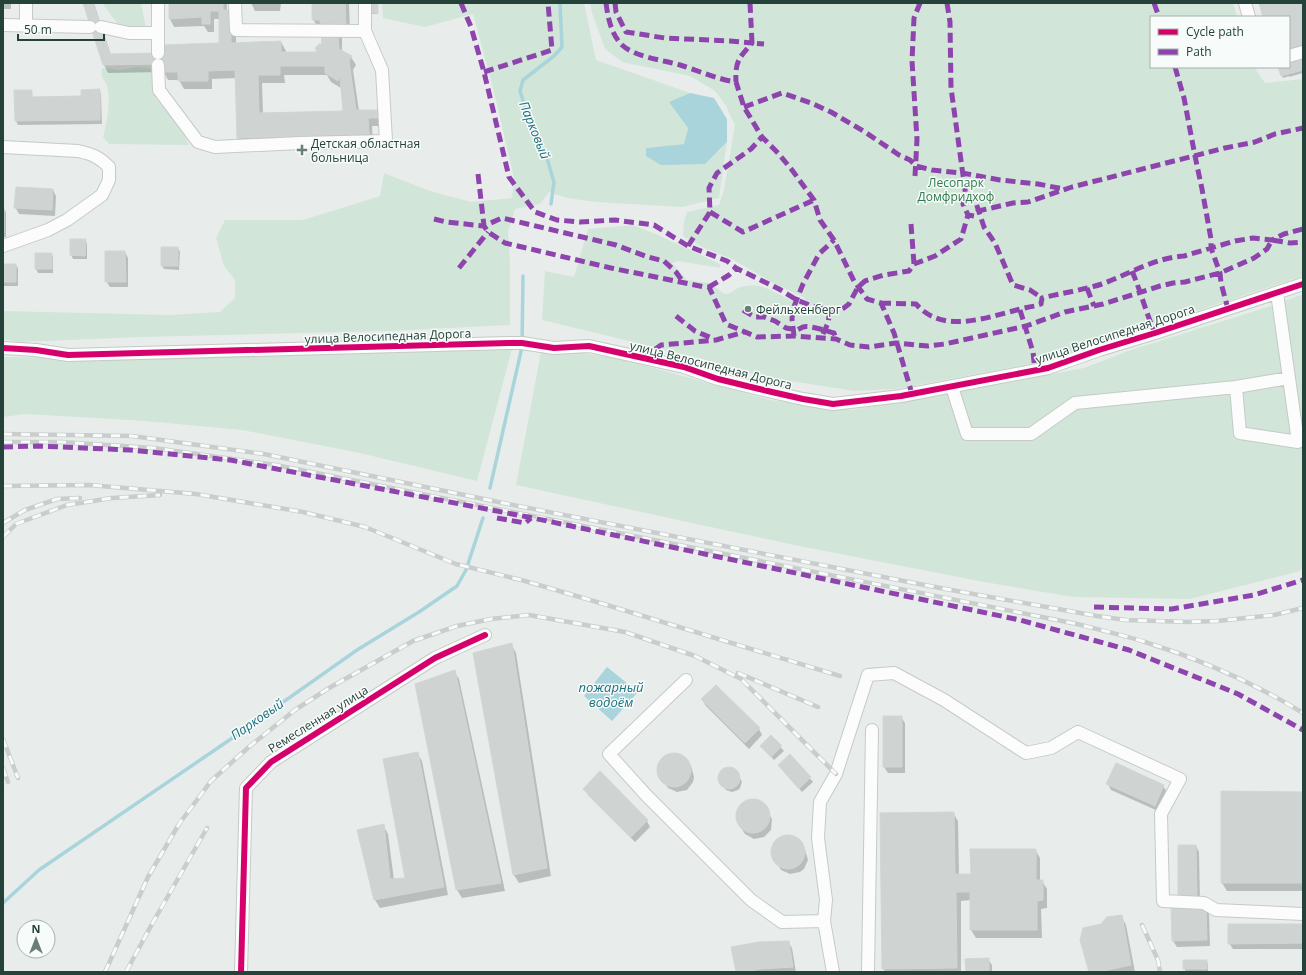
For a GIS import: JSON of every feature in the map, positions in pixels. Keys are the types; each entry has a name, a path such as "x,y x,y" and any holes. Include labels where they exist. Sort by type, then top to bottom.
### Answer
{"street":[{"path":"26,3 26,26"},
{"path":"158,3 159,90 198,142 215,147 386,141 382,70 365,31 365,3"},
{"path":"235,3 236,30 365,31"},
{"path":"1245,3 1249,16"},
{"path":"3,26 95,26 128,33 158,34"},
{"path":"1290,56 1303,52"},
{"path":"3,147 78,151 100,158 109,167 109,180 102,195 67,220 48,230 3,246"},
{"name":"улица Велосипедная Дорога","path":"3,348 36,350 68,355 508,343 522,343 554,348 589,346 684,367 718,379 772,392 832,404 901,396 1048,368 1303,284"},
{"path":"1236,387 1240,433 1298,442 1277,293"},
{"path":"952,387 967,434 1030,434 1075,403 1236,387 1289,378"},
{"name":"Ремесленная улица","path":"242,972 246,788 271,762 284,753 435,658 485,636"},
{"path":"833,972 824,920 826,900 818,838 820,802 836,774 868,675 894,673 944,700 1026,753 1051,748 1078,732 1180,779 1161,814 1163,901 1204,903 1216,910 1303,914"},
{"path":"686,680 609,754 646,795 751,900 782,922 824,920"},
{"path":"868,972 872,730"}],"green space":[{"path":"102,3 141,3 146,29 120,27"},
{"path":"382,3 584,3 596,60 690,93 670,102 688,128 684,144 646,148 718,152 727,142 719,198 682,207 596,202 567,198 549,192 540,204 515,209 508,232 510,262 510,325 388,331 141,337 20,342 3,339 3,311 170,315 220,312 235,298 235,280 224,266 216,238 225,220 303,220 380,196 384,173 430,191 471,202 512,198 514,178 495,96 473,14 425,27 383,18"},
{"name":"Лесопарк Домфридхоф","path":"590,3 1233,3 1237,16 1150,16 1150,68 1255,68 1265,83 1303,79 1303,276 1041,362 896,389 855,391 764,377 699,358 542,320 545,271 574,277 588,229 633,225 720,264 720,268 678,261 672,263 687,280 710,283 723,293 727,294 738,288 756,286 772,290 786,298 802,304 805,298 773,283 732,259 702,247 683,236 684,221 687,212 719,205 724,189 735,125 725,104 715,91 690,76 622,62 605,49"},
{"path":"138,67 153,69 156,99 177,121 189,145 109,144 103,137 109,98 107,86 102,76 102,68 120,70"},
{"path":"1303,294 1303,569 1297,572 1190,599 1073,597 984,582 794,545 516,485 542,347 621,359 770,400 851,410 1084,368 1128,351 1277,304"},
{"path":"513,345 477,481 360,453 242,430 145,421 26,414 3,417 3,357 127,358"}],"water":[{"path":"690,93 714,98 727,119 727,142 705,164 661,165 646,156 646,148 684,144 688,128 669,102"},
{"name":"пожарный водоём","path":"607,667 638,692 612,721 584,696"}],"building":[{"path":"83,3 93,3 110,54 163,53 163,64 103,65"},
{"path":"169,3 223,3 223,10 231,10 231,43 281,41 281,52 317,52 315,48 319,44 322,44 320,20 312,20 312,3 345,3 346,25 337,25 339,49 352,56 349,61 356,110 380,110 381,118 368,118 369,134 237,138 235,70 208,71 208,81 178,81 178,72 163,72 162,45 219,43 219,11 210,11 210,24 202,24 202,17 169,19","holes":["280,66 325,66 325,73 338,81 340,76 343,111 259,113 258,75 280,75"]},
{"path":"370,3 378,3 378,13 370,13"},
{"path":"1259,3 1301,3 1303,10 1303,44 1290,48 1290,16 1263,16"},
{"path":"1303,56 1303,70 1281,76 1278,68 1290,68 1290,60"},
{"path":"100,89 100,120 15,121 14,90 32,90 32,97 81,96 81,90"},
{"path":"16,187 53,189 52,210 14,208"},
{"path":"4,207 4,233 3,233"},
{"path":"70,239 86,239 85,256 70,255"},
{"path":"161,247 178,247 178,266 161,266"},
{"path":"105,251 125,251 126,282 105,282"},
{"path":"35,253 52,253 52,269 35,269"},
{"path":"3,264 16,264 16,282 3,282"},
{"path":"512,643 547,868 513,875 473,653"},
{"path":"455,670 501,883 456,890 415,684"},
{"path":"716,685 760,728 745,743 701,699"},
{"path":"883,716 902,716 902,767 883,767"},
{"path":"771,735 782,746 771,757 760,746"},
{"path":"418,752 444,887 374,900 357,830 384,824 390,879 405,878 383,759"},
{"path":"674,753 686,758 691,770 686,782 674,787 662,782 657,770 662,758"},
{"path":"790,754 811,777 799,789 778,765"},
{"path":"1116,763 1164,785 1155,806 1106,784"},
{"path":"729,767 737,770 740,778 737,786 729,789 721,786 718,778 721,770"},
{"path":"600,771 648,820 631,837 583,789"},
{"path":"1221,791 1303,792 1303,883 1221,883"},
{"path":"753,799 765,804 770,816 765,828 753,833 741,828 736,816 741,804"},
{"path":"954,812 955,874 971,874 970,849 1036,849 1036,880 1043,880 1043,900 1037,901 1037,930 970,930 970,892 956,892 957,968 882,969 880,813"},
{"path":"785,835 791,835 800,840 804,846 804,858 800,864 791,869 785,869 776,864 771,855 771,849 776,840"},
{"path":"1178,845 1196,845 1197,897 1178,897"},
{"path":"1206,907 1207,940 1172,941 1171,908"},
{"path":"1122,915 1131,965 1099,972 1089,972 1080,940 1083,928 1101,924 1107,917"},
{"path":"1228,924 1303,924 1303,943 1228,944"},
{"path":"789,941 793,967 736,972 731,947 759,942"},
{"path":"989,958 989,972 966,972 965,959"},
{"path":"1183,960 1207,960 1207,969 1183,969"}],"waterway":[{"name":"Парковый","path":"551,204 554,182 546,155 536,141 520,91 523,80 554,56 562,47 560,3"},
{"name":"Парковый","path":"490,488 522,347 523,276"},
{"name":"Парковый","path":"3,903 39,870 228,741 357,650 419,612 457,586 466,570 483,518"}],"railway":[{"path":"3,434 132,436 264,454 523,507 940,588 1126,620 1187,622 1217,621 1274,615 1303,608"},
{"path":"3,442 61,442 154,448 276,465 1077,624 1137,639 1186,656 1246,682 1303,713"},
{"path":"3,486 89,485 196,494 303,512 365,527 456,564 525,581 840,676"},
{"path":"3,537 16,524 67,505 112,498 160,495"},
{"path":"3,523 25,510 57,499 80,498"},
{"path":"105,972 148,877 179,824 211,781 250,746 295,710 329,688 413,641 457,626 491,619 529,615 625,632 695,656 741,679 836,774"},
{"path":"738,673 818,707"},
{"path":"3,739 18,778"},
{"path":"3,768 8,782"},
{"path":"126,972 207,828"},
{"path":"1142,925 1158,960 1160,972"}],"marked path":[{"path":"461,3 471,27 484,72 509,177 535,212 557,220 580,222 615,220 654,225 688,246 727,261 736,268 779,289 797,300 812,306 830,310 841,310 849,304 858,287 865,281 884,275 909,271 914,264 935,256 961,239 968,215 974,216 978,211 1013,203 1028,202 1072,187 1225,148 1255,142 1275,134 1303,128"},
{"path":"484,72 552,50 548,3"},
{"path":"606,3 609,20 615,36 618,41 628,49 650,58 680,65 715,77 736,82 744,107 762,137 778,153 814,200 820,220 834,240 854,281 867,299 881,303 894,333 912,394"},
{"path":"615,3 616,12 626,32 665,38 752,43 744,52 737,64 736,82"},
{"path":"750,3 752,43 764,44"},
{"path":"915,176 917,139 912,61 914,18 920,3"},
{"path":"947,3 950,22 951,88 966,197 975,200 984,227 995,243 1013,285 1030,290 1042,298"},
{"path":"1154,3 1159,16"},
{"path":"1175,68 1184,98 1202,189 1211,239 1211,248 1220,273 1228,309"},
{"path":"744,107 782,93 831,112 865,132 899,155 910,160 916,166 932,170 962,173 1064,189"},
{"path":"688,246 710,212 709,188 717,173 751,149 762,137"},
{"path":"478,174 484,226 502,218 616,245 648,257 664,261 676,272 683,282"},
{"path":"966,197 963,204 968,215"},
{"path":"710,212 743,232 814,200"},
{"path":"434,219 446,222 484,226 488,232 505,243 611,268 709,287 726,324 757,337 794,336 836,339 850,345 869,347 896,343 928,346 945,344 1026,326 1065,312 1103,304 1160,286 1185,282 1220,273 1254,258 1267,249 1272,240 1290,243 1303,242"},
{"path":"911,224 914,264"},
{"path":"881,303 916,304 928,314 942,320 957,322 973,320 1035,306 1041,304 1042,298 1102,284 1162,260 1184,256 1235,241 1253,238 1272,240 1284,234 1303,229"},
{"path":"459,268 488,232"},
{"path":"794,336 792,319 793,309 803,284 819,254 834,240"},
{"path":"709,287 729,275 736,268"},
{"path":"1132,271 1155,333"},
{"path":"1087,288 1094,306"},
{"path":"743,310 755,317 764,317 775,321 786,328 797,330 803,327 818,328 834,333 836,339"},
{"path":"823,334 828,323 830,310"},
{"path":"1020,310 1033,352 1035,371"},
{"path":"676,316 695,331 714,339"},
{"path":"643,358 661,345 716,340 744,332"},
{"path":"3,447 38,446 130,450 230,460 528,517 1020,620 1129,650 1238,694 1303,730"},
{"path":"497,518 525,523 531,518"},
{"path":"1094,607 1172,609 1254,595 1303,580"}],"cycle path":[{"path":"3,348 36,350 68,355 508,343 522,343 554,348 589,346 684,367 718,379 772,392 833,404 901,396 1048,368 1303,284"},
{"path":"241,972 246,788 271,762 435,658 485,635"}],"place":[{"name":"Детская областная больница","path":"302,150"},
{"name":"Фейльхенберг","path":"748,309"}]}
